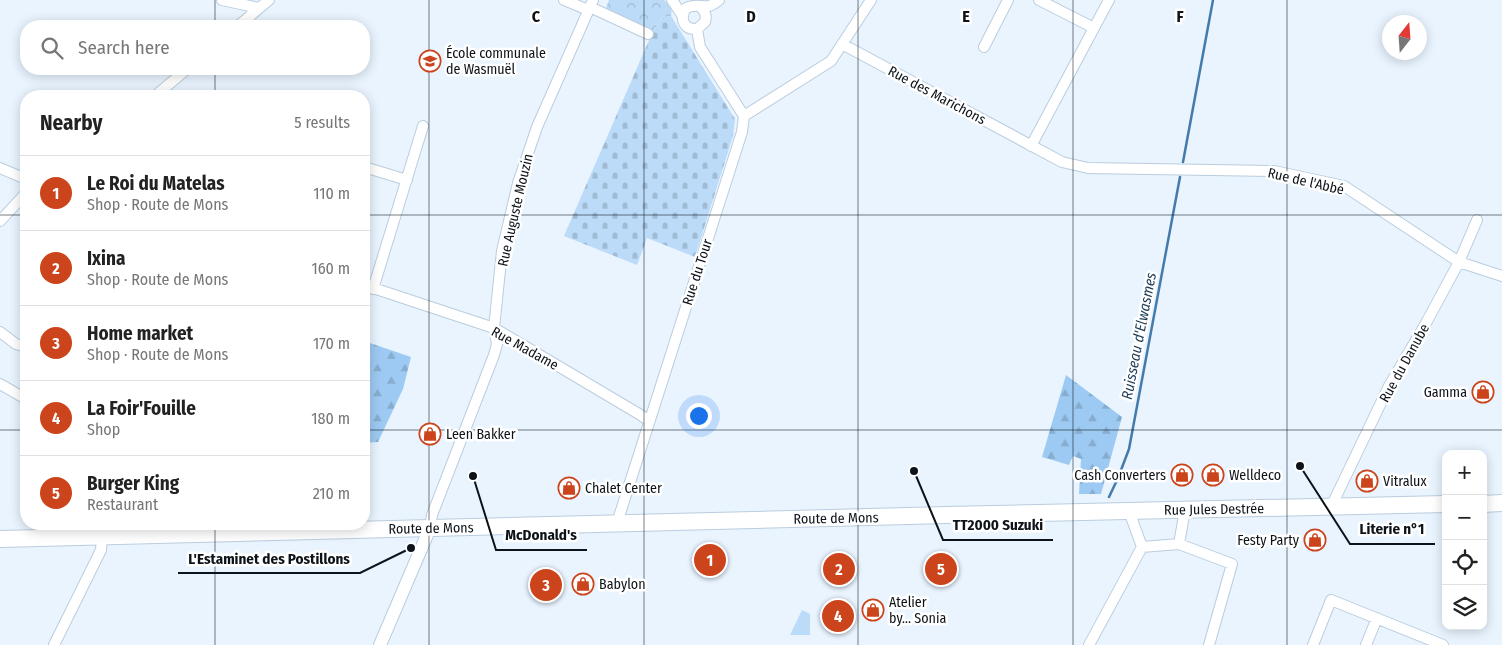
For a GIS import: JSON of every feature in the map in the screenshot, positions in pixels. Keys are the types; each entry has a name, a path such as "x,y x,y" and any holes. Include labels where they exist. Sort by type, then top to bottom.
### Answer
{"main road":[{"path":"1487,504 1502,503"},
{"name":"Rue Jules Destrée","path":"982,514 1442,504"},
{"name":"Route de Mons","path":"370,529 982,514"},
{"name":"Route de Mons","path":"0,539 348,530"}],"street":[{"path":"222,0 259,8"},
{"path":"245,20 269,0"},
{"path":"564,0 590,6 648,34"},
{"path":"672,0 685,11"},
{"path":"677,0 685,11"},
{"path":"720,0 706,7 694,5 685,11 682,19 691,38 700,47 744,116 831,61 871,0"},
{"path":"706,18 714,11 720,0"},
{"path":"984,47 1008,0"},
{"path":"1039,0 1094,28"},
{"path":"1031,146 1109,0"},
{"name":"Rue Auguste Mouzin","path":"430,528 432,515 497,344 494,328 502,251 522,168 537,127 590,6"},
{"path":"686,26 697,29 704,25 705,11 699,6"},
{"path":"697,29 700,47"},
{"name":"Rue des Marichons","path":"842,44 1031,146"},
{"path":"162,90 180,75"},
{"name":"Rue du Tour","path":"617,523 742,132 744,116"},
{"path":"370,282 407,180 423,126"},
{"name":"Rue de l'Abbé","path":"1031,146 1062,162 1088,168 1274,171 1344,186 1458,262 1502,276"},
{"path":"0,168 20,176"},
{"path":"370,169 407,180"},
{"path":"0,221 20,199"},
{"name":"Rue du Danube","path":"1331,507 1389,386 1426,323 1478,220"},
{"name":"Rue Madame","path":"370,288 494,328 649,421"},
{"path":"0,332 20,345"},
{"path":"0,384 20,396"},
{"path":"1178,544 1185,510"},
{"path":"1089,645 1142,547 1129,511"},
{"path":"380,645 430,528"},
{"path":"54,645 101,550 102,536"},
{"path":"1142,547 1178,544 1232,564 1209,645"},
{"path":"1313,645 1331,600 1376,618 1419,641 1443,645"},
{"path":"1366,645 1376,618"}],"green space":[{"path":"609,0 664,0 672,8 671,16 662,17 653,31 605,10"},
{"path":"671,16 735,119 733,136 695,257 647,238 637,265 564,236 653,31 662,17"},
{"path":"370,343 411,357 403,389 378,442 370,443"},
{"path":"1066,375 1122,417 1101,494 1079,494 1081,459 1073,456 1069,465 1042,457"},
{"path":"802,610 810,614 810,635 790,635"}],"waterway":[{"name":"Ruisseau d'Elwasmes","path":"1183,162 1213,0"},
{"name":"Ruisseau d'Elwasmes","path":"1109,497 1129,449 1180,177"}],"place":[{"name":"École communale de Wasmuël","path":"430,61"},
{"name":"Gamma","path":"1483,392"},
{"name":"Leen Bakker","path":"430,434"},
{"name":"Literie n°1","path":"1300,466"},
{"name":"TT2000 Suzuki","path":"914,471"},
{"name":"Cash Converters","path":"1182,475"},
{"name":"Welldeco","path":"1213,475"},
{"name":"McDonald's","path":"473,476"},
{"name":"Vitralux","path":"1367,481"},
{"name":"Chalet Center","path":"569,488"},
{"name":"Festy Party","path":"1315,540"},
{"name":"L'Estaminet des Postillons","path":"411,548"},
{"name":"Le Roi du Matelas","path":"710,560"},
{"name":"Ixina","path":"839,569"},
{"name":"Burger King","path":"941,569"},
{"name":"Babylon","path":"583,584"},
{"name":"Home market","path":"546,585"},
{"name":"Atelier by... Sonia","path":"873,610"},
{"name":"La Foir'Fouille","path":"838,616"}]}
